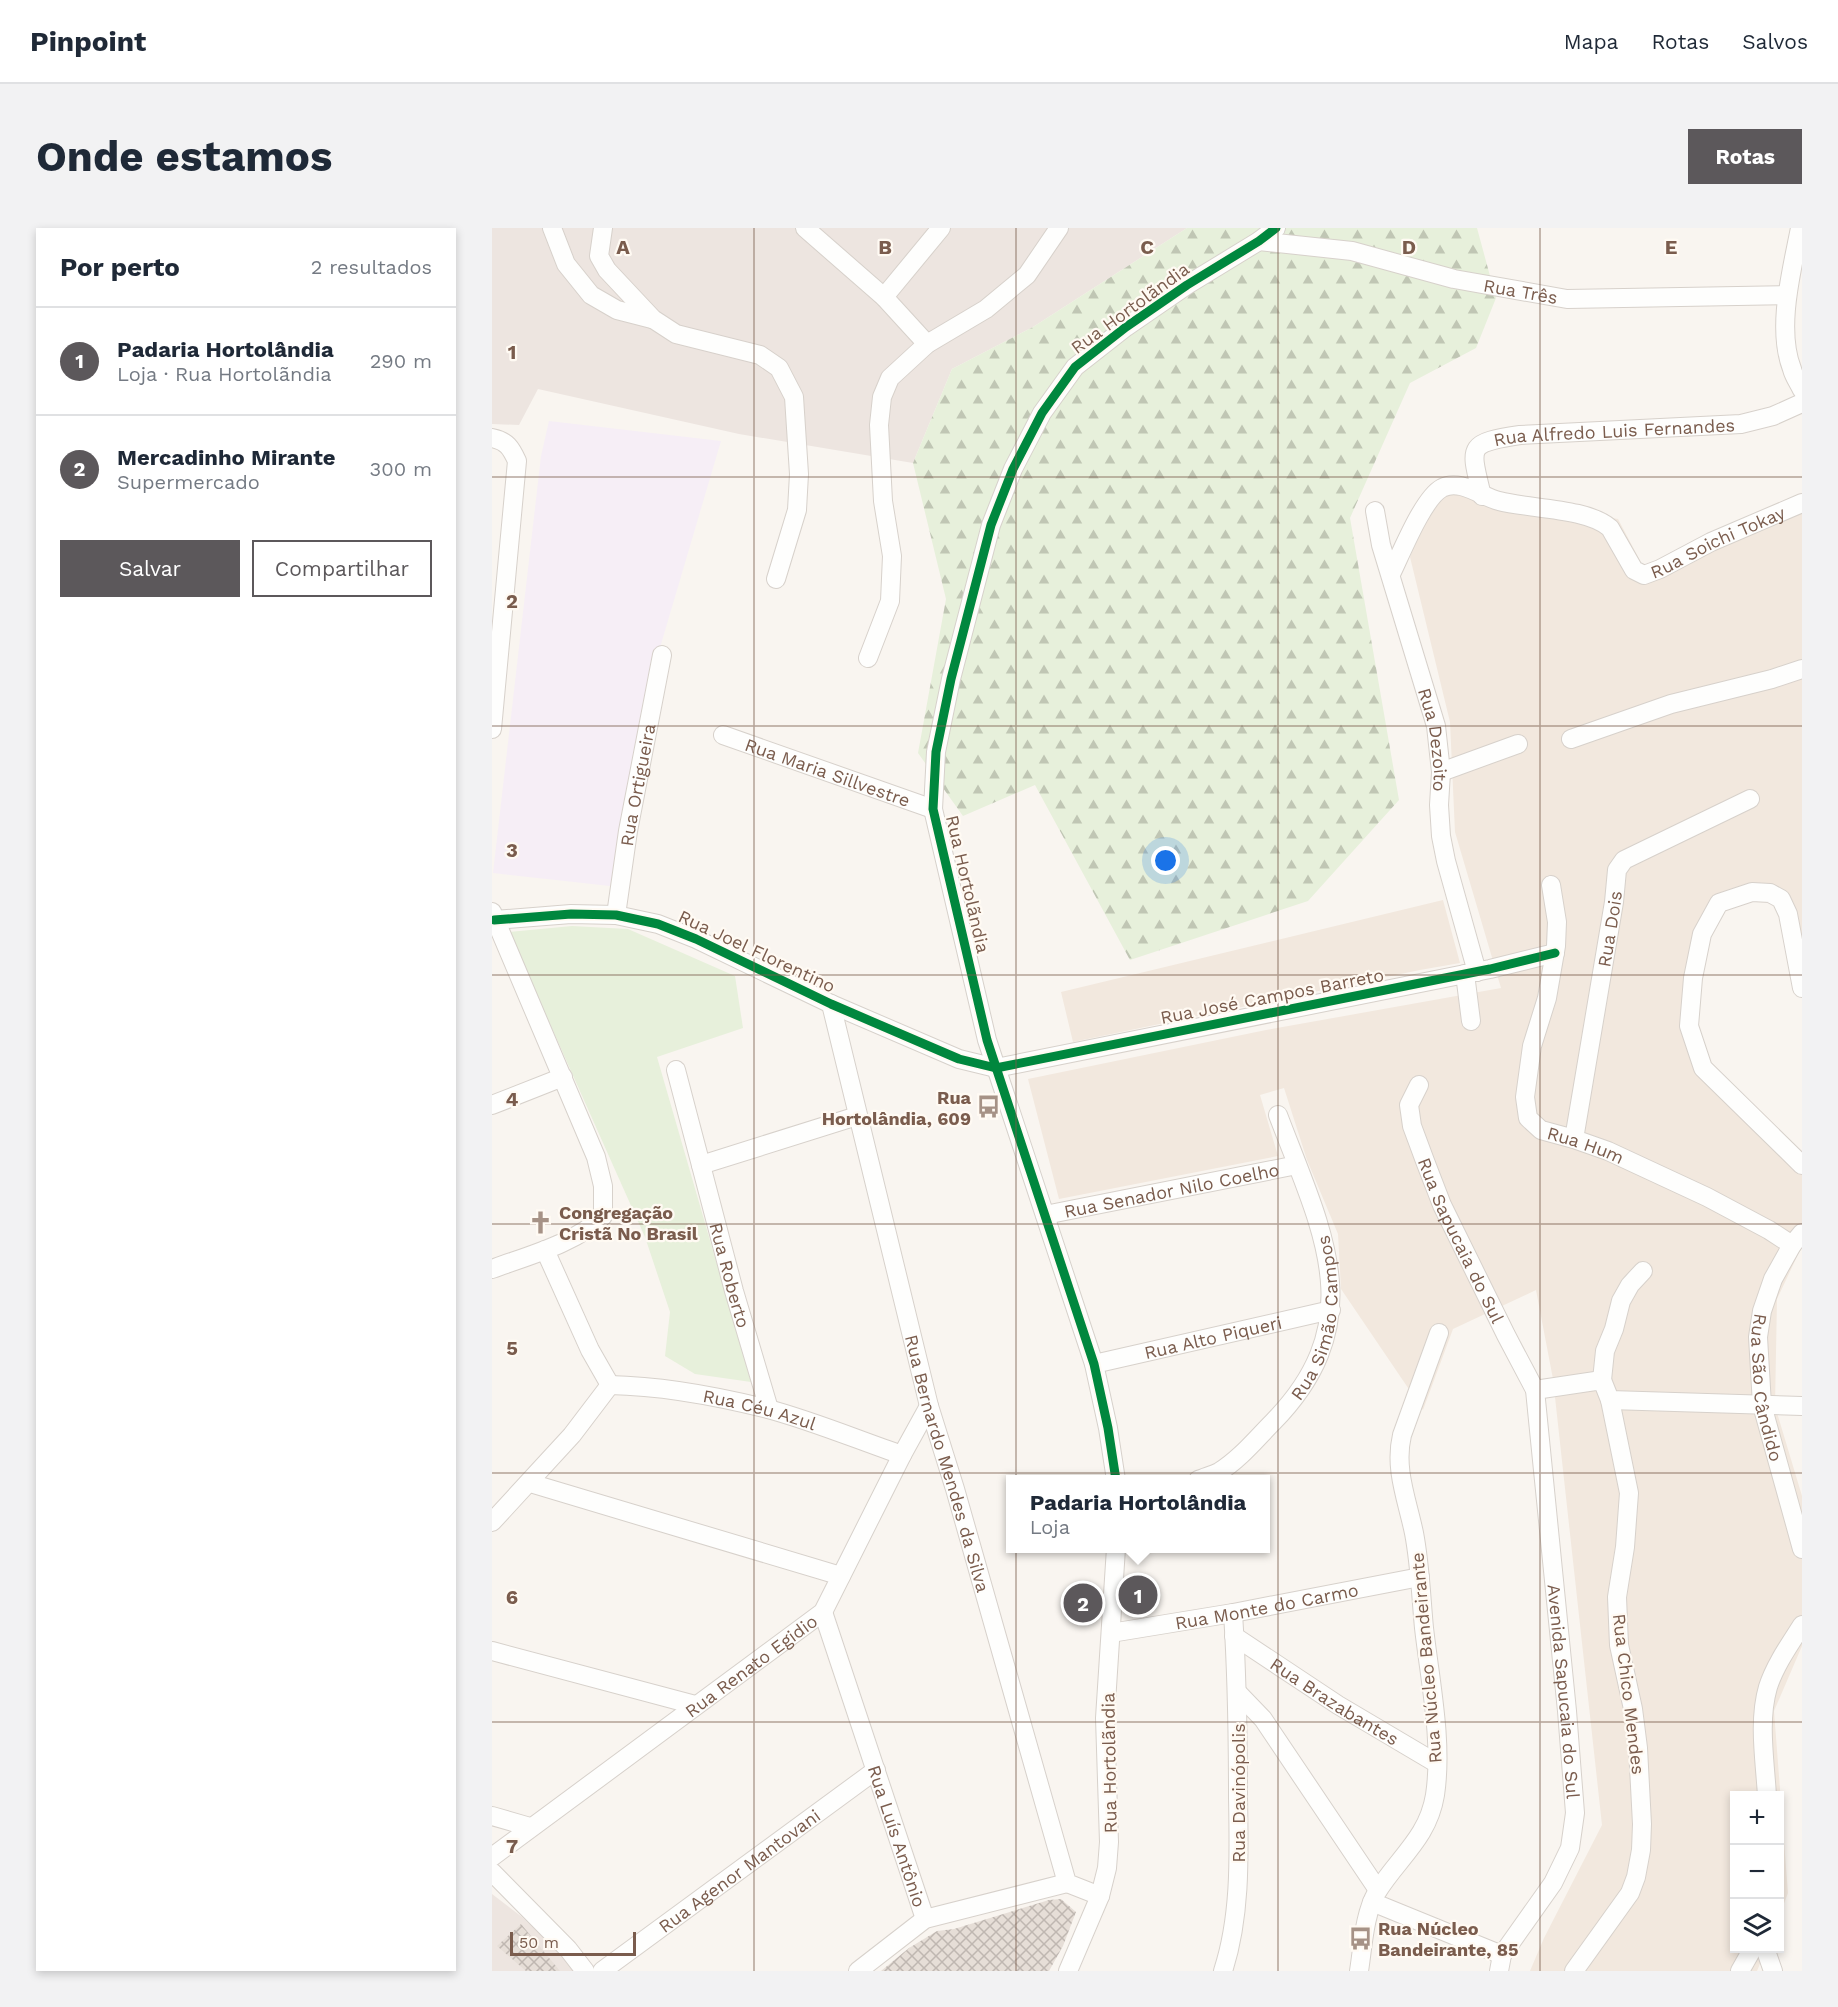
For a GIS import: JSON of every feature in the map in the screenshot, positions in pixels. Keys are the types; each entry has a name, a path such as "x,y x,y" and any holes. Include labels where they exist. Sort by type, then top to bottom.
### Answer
{"street":[{"path":"552,228 566,264 591,296 617,310 653,320 676,334 760,356 779,368 794,397 799,474 797,510 776,579"},
{"path":"591,228 599,256 607,270 653,320"},
{"path":"599,256 603,228"},
{"path":"805,228 884,297 927,344"},
{"path":"884,297 941,228"},
{"path":"868,658 890,601 892,556 883,501 879,425 882,398 890,378 927,344 986,309 1027,275 1059,228"},
{"name":"Rua Hortolãndia","path":"1115,1475 1094,1364 987,1040 933,809 938,742 951,679 991,525 1013,469 1042,413 1075,367 1126,327 1187,285 1259,242 1276,228"},
{"path":"1800,228 1787,295 1785,330 1791,368 1802,390"},
{"name":"Rua Três","path":"1259,242 1352,251 1454,279 1567,299 1787,295"},
{"name":"Rua Alfredo Luis Fernandes","path":"1482,496 1473,460 1474,451 1487,442 1520,435 1741,424 1773,416 1802,403"},
{"path":"492,438 502,440 512,448 517,461 492,729"},
{"name":"Rua Soichi Tokay","path":"1391,574 1412,529 1438,491 1448,486 1458,485 1497,501 1580,515 1604,522 1610,528 1634,570 1644,574 1660,569 1711,542 1802,503"},
{"name":"Rua Dezoito","path":"1375,511 1381,545 1436,726 1441,772 1439,805 1446,861 1471,973 1471,1022"},
{"name":"Rua Ortigueira","path":"616,915 628,831 662,655"},
{"path":"1571,739 1671,704 1773,680 1802,669"},
{"name":"Rua Maria Sillvestre","path":"723,735 933,809"},
{"path":"1441,772 1518,744"},
{"name":"Rua Dois","path":"1574,1139 1614,902 1617,870 1624,860 1750,799"},
{"name":"Rua Hum","path":"1551,885 1557,922 1555,953 1547,998 1532,1046 1525,1097 1528,1118 1541,1130 1608,1151 1697,1192 1769,1230 1797,1239"},
{"path":"1802,988 1788,914 1780,898 1770,893 1752,892 1719,903 1702,934 1693,978 1689,1026 1703,1068 1802,1165"},
{"name":"Rua Joel Florentino","path":"493,916 616,915 658,924 696,939 831,1004 959,1059 996,1068"},
{"path":"492,1269 545,1250 594,1226 603,1216 603,1186 596,1157 493,916"},
{"name":"Rua José Campos Barreto","path":"996,1068 1471,973 1555,953"},
{"name":"Rua Bernardo Mendes da Silva","path":"831,1004 929,1406 958,1500 1066,1883"},
{"name":"Rua Roberto","path":"676,1070 734,1291 769,1409"},
{"path":"492,1105 563,1077"},
{"name":"Rua Sapucaia do Sul","path":"1419,1085 1409,1105 1412,1126 1425,1161 1442,1205 1535,1390"},
{"path":"701,1165 857,1116"},
{"name":"Rua Simão Campos","path":"1210,1475 1219,1472 1240,1456 1288,1407 1315,1367 1325,1340 1330,1310 1330,1267 1323,1233 1278,1116"},
{"name":"Rua Senador Nilo Coelho","path":"1045,1215 1297,1165"},
{"name":"Rua São Cândido","path":"1797,1239 1773,1279 1762,1311 1758,1337 1762,1405 1802,1549"},
{"path":"492,1521 530,1483 572,1435 610,1385 590,1350 545,1250"},
{"path":"1535,1390 1602,1380 1605,1351 1614,1329 1621,1301 1630,1285 1643,1271"},
{"name":"Rua Alto Piqueri","path":"1094,1364 1330,1310"},
{"name":"Rua Núcleo Bandeirante","path":"1359,1971 1375,1896 1408,1853 1429,1818 1435,1795 1433,1694 1414,1532 1399,1470 1398,1451 1439,1333"},
{"name":"Rua Chico Mendes","path":"1574,1971 1630,1893 1636,1877 1641,1850 1638,1748 1633,1709 1619,1646 1617,1597 1625,1547 1629,1493 1610,1400 1602,1380"},
{"name":"Rua Céu Azul","path":"610,1385 644,1385 672,1389 769,1409 903,1455"},
{"name":"Avenida Sapucaia do Sul","path":"1501,1963 1552,1883 1570,1848 1575,1813 1535,1390"},
{"path":"1610,1400 1802,1406"},
{"name":"Rua Renato Egidio","path":"492,1857 823,1612 929,1406"},
{"path":"530,1483 841,1576"},
{"name":"Rua Hortolãndia","path":"1068,1971 1100,1896 1107,1868 1109,1842 1105,1718 1116,1553"},
{"name":"Rua Monte do Carmo","path":"1111,1633 1420,1578"},
{"name":"Rua Luís Antônio","path":"823,1612 925,1919 1066,1883"},
{"name":"Rua Davinópolis","path":"1223,1971 1236,1911 1238,1848 1237,1692 1233,1613"},
{"path":"1767,1791 1763,1733 1768,1686 1802,1625"},
{"name":"Rua Brazabantes","path":"1234,1636 1338,1705 1436,1763"},
{"path":"492,1651 695,1705"},
{"path":"1237,1692 1263,1719 1375,1896 1501,1963"},
{"name":"Rua Agenor Mantovani","path":"602,1971 876,1770"},
{"path":"492,1816 531,1827"},
{"path":"492,1872 568,1949 585,1971"},
{"path":"1066,1883 1100,1896"},
{"path":"858,1971 925,1919"},
{"path":"1740,1971 1750,1953"},
{"path":"1767,1953 1773,1971"}],"shaded area":[{"path":"492,228 1187,228 1033,327 952,369 913,463 739,434 538,389 519,425 492,424"},
{"path":"549,421 721,441 659,651 610,886 493,873 541,456"},
{"path":"1465,478 1496,496 1618,519 1645,570 1802,504 1802,969 1782,895 1749,888 1702,928 1691,1043 1802,1166 1802,1246 1777,1299 1775,1406 1802,1496 1802,1646 1774,1711 1780,1791 1730,1791 1730,1953 1764,1953 1757,1971 1530,1971 1544,1938 1602,1825 1553,1379 1536,1290 1453,1329 1423,1410 1341,1289 1338,1234 1307,1160 1284,1088 1260,1095 1278,1156 1059,1199 1028,1079 1266,1030 1501,988 1455,832 1450,722 1410,557 1424,517"},
{"path":"1443,900 1460,963 1073,1042 1061,992"},
{"path":"1784,1841 1788,1893 1784,1904"},
{"path":"492,1894 522,1917 571,1963 575,1971 492,1971"}],"green space":[{"path":"1187,228 1477,228 1496,298 1476,348 1410,383 1350,518 1399,800 1308,901 1130,960 1035,785 963,816 918,753 946,599 913,463 952,369 1033,327"},
{"path":"572,926 628,929 735,976 743,1028 657,1057 751,1382 695,1374 665,1356 670,1312 645,1237 509,932"}],"building":[{"path":"1061,1899 1076,1912 1063,1946 1049,1971 881,1971 909,1948 937,1931 954,1929 1049,1900"},
{"path":"521,1924 560,1971 526,1971 497,1946"}],"cycle path":[{"path":"1115,1475 1094,1364 987,1040 933,809 936,752 951,679 991,525 1013,469 1042,413 1075,367 1126,327 1276,228"},
{"path":"494,920 571,914 616,915 658,924 696,939 831,1004 959,1059 996,1068 1490,969 1555,953"}],"place":[{"name":"Rua Hortolândia, 609","path":"989,1107"},
{"name":"Congregação Cristã No Brasil","path":"541,1222"},
{"name":"Padaria Hortolândia","path":"1138,1595"},
{"name":"Mercadinho Mirante","path":"1083,1603"},
{"name":"Rua Núcleo Bandeirante, 85","path":"1360,1938"}]}
